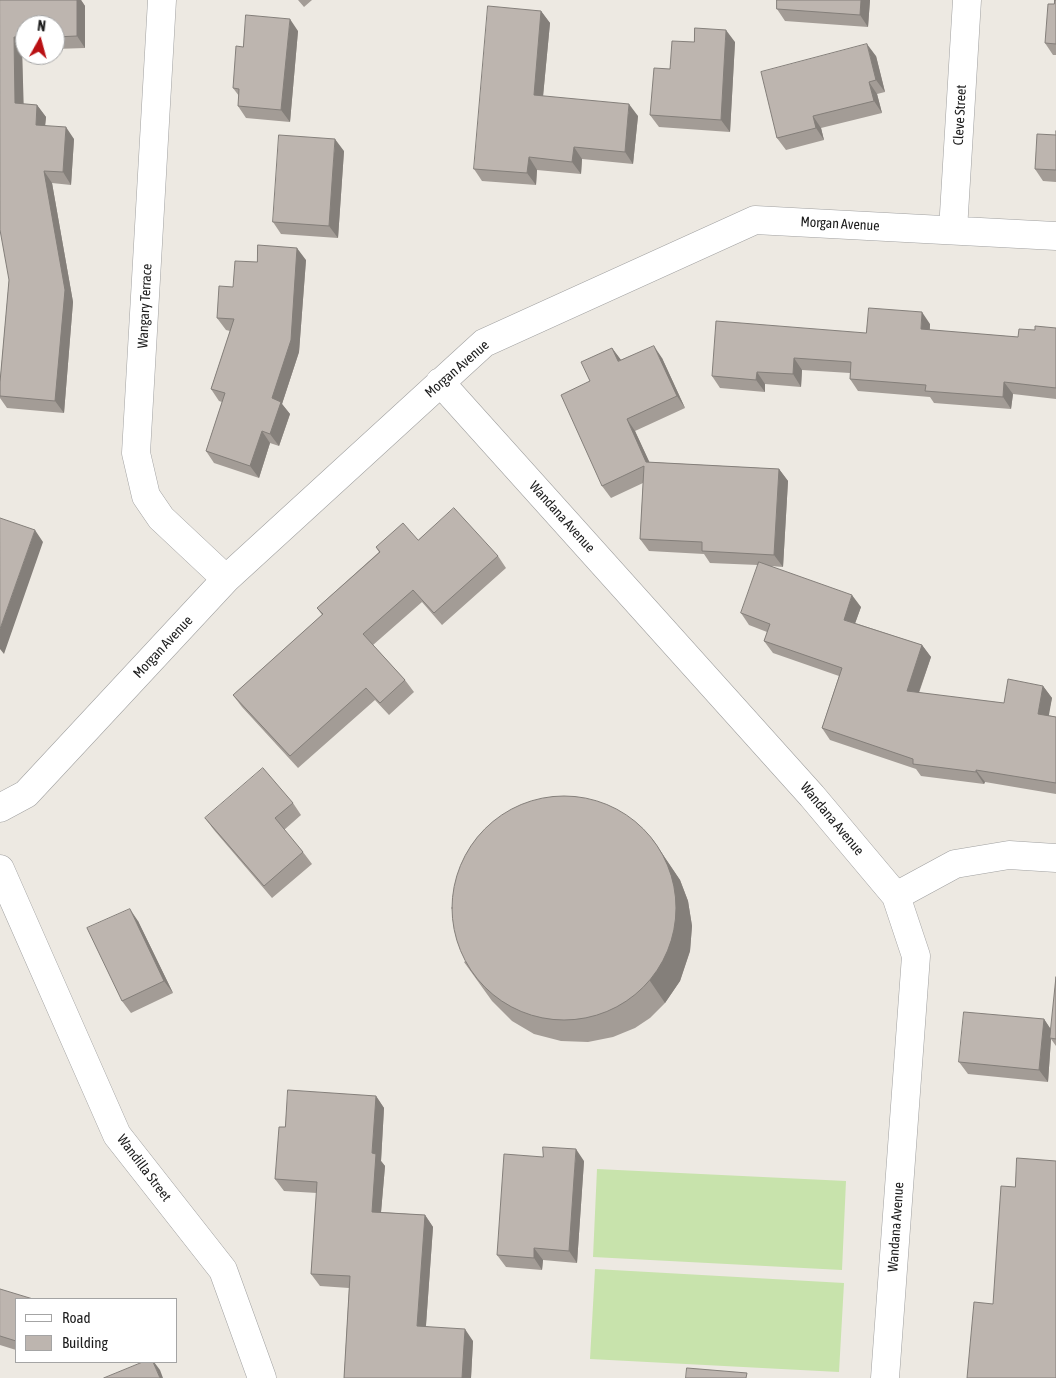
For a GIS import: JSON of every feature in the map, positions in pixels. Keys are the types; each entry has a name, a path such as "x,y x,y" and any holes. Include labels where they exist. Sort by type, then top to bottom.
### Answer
{"street":[{"name":"Wangary Terrace","path":"162,0 136,453 146,496 161,518 226,579"},
{"name":"Cleve Street","path":"953,230 967,0"},
{"name":"Morgan Avenue","path":"0,808 26,794 226,579 484,342 755,220 1056,236"},
{"name":"Wandana Avenue","path":"440,382 812,796 896,896 916,956 885,1378"},
{"path":"896,896 955,864 1008,855 1056,858"},
{"name":"Wandilla Street","path":"0,869 117,1135 223,1270 262,1378"}],"green space":[{"path":"597,1169 846,1181 842,1270 593,1257"},
{"path":"595,1269 844,1283 839,1372 590,1359"}],"building":[{"path":"0,0 77,0 77,36 65,37 65,15 15,15 15,103 37,105 36,125 66,127 63,172 44,171 65,290 55,401 0,396 9,280 0,230"},
{"path":"777,0 861,0 860,15 777,9"},
{"path":"1055,0 1056,44 1045,43 1048,4 1054,4"},
{"path":"488,6 541,11 534,95 629,104 625,152 574,147 572,162 529,157 527,173 474,169"},
{"path":"246,15 290,19 281,110 238,106 239,89 233,88 236,46 243,47"},
{"path":"695,28 726,30 721,120 650,115 654,68 670,69 672,41 694,42"},
{"path":"867,44 876,80 869,82 874,101 813,116 816,128 777,138 761,72"},
{"path":"1037,134 1056,135 1056,170 1035,169"},
{"path":"279,135 335,139 329,226 273,222"},
{"path":"258,245 297,248 291,340 272,398 281,402 270,434 262,431 250,466 206,451 225,393 211,389 234,319 217,318 219,286 233,287 235,261 257,262"},
{"path":"869,308 922,312 921,329 1018,337 1019,329 1035,330 1035,326 1056,328 1056,388 1004,382 1003,397 925,391 926,385 850,379 851,362 794,358 793,374 757,372 756,380 712,376 716,321 866,333"},
{"path":"654,346 677,396 627,419 646,462 779,469 774,555 702,551 702,542 640,539 644,466 602,486 561,395 590,381 581,362 612,348 618,361"},
{"path":"454,508 498,556 434,613 413,590 363,634 405,680 380,703 366,688 290,756 233,695 323,614 317,608 380,552 376,547 403,523 418,540"},
{"path":"0,518 35,530 0,629"},
{"path":"759,562 852,595 844,620 922,645 907,691 1004,703 1008,679 1043,686 1038,714 1056,717 1056,783 976,770 976,772 913,764 913,759 822,728 842,668 764,641 770,624 741,613"},
{"path":"263,768 293,803 275,818 303,852 264,886 205,818"},
{"path":"553,796 575,796 597,800 617,809 635,821 651,837 663,855 672,875 676,908 672,941 668,951 651,979 635,995 617,1007 597,1016 575,1020 553,1020 531,1016 511,1007 493,995 477,979 465,961 456,941 452,919 452,897 456,875 465,855 477,837 493,821 511,809 531,800"},
{"path":"130,909 164,981 122,1001 87,928"},
{"path":"1056,977 1056,1039 1050,1038"},
{"path":"964,1012 1044,1019 1039,1070 959,1062"},
{"path":"288,1090 376,1096 372,1153 376,1154 372,1212 425,1215 417,1326 465,1329 462,1378 344,1378 350,1276 311,1274 317,1182 275,1179 279,1127 285,1127"},
{"path":"543,1147 576,1149 569,1251 534,1248 534,1258 497,1255 504,1154 543,1157"},
{"path":"1017,1158 1056,1161 1056,1378 967,1378 974,1302 993,1304 1001,1186 1015,1187"},
{"path":"0,1289 30,1298 15,1298 15,1341 0,1336"},
{"path":"141,1363 153,1363 160,1378 104,1378"},
{"path":"687,1368 747,1373 746,1378 686,1378"}]}
